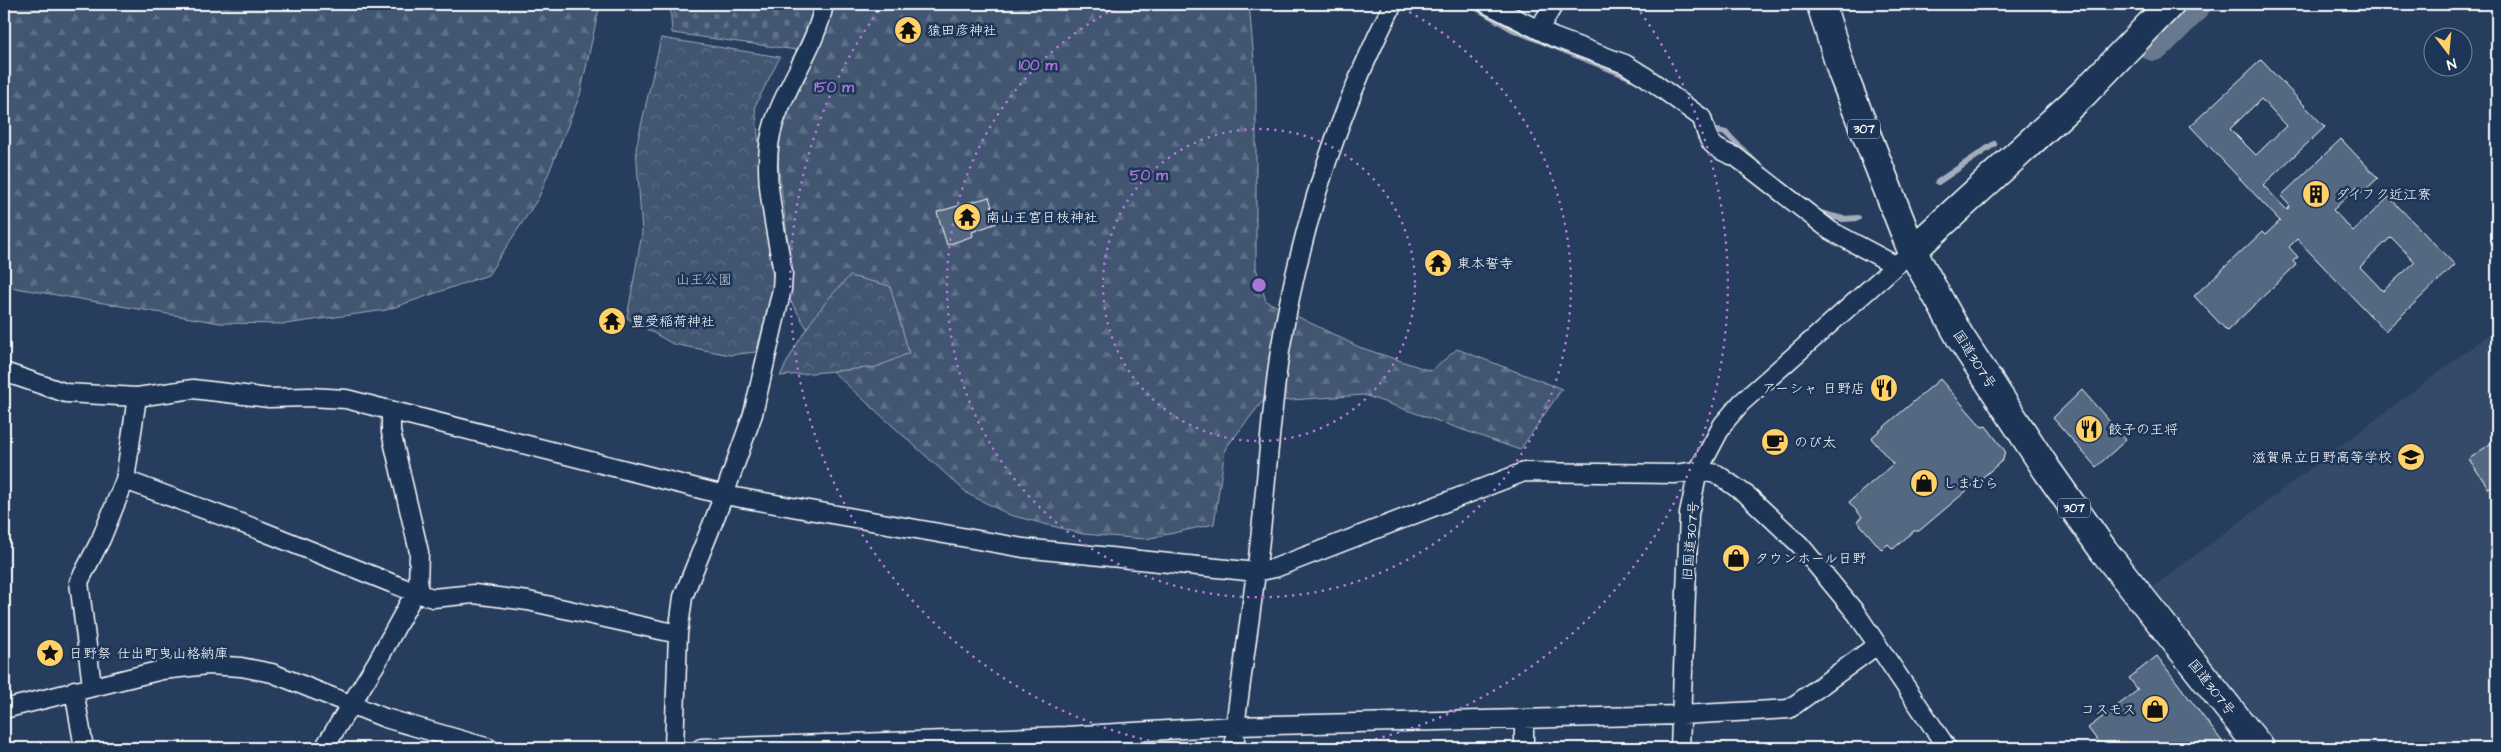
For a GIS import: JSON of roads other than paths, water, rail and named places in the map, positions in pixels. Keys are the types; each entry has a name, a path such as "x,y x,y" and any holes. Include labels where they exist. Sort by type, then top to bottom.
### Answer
{"highway":[{"name":"307","path":"1821,4 1903,258"},
{"path":"1903,258 2083,94 2170,4"},
{"name":"国道307号","path":"1903,258 1960,336 2047,470 2104,550 2260,748"}],"street":[{"path":"674,748 678,634 683,597 724,496 753,414 782,289 783,273 768,177 769,145 781,104 821,19 824,4"},
{"path":"1234,748 1235,726 1256,572 1273,408 1289,307 1312,211 1335,136 1392,4"},
{"path":"1487,4 1515,20 1626,64 1702,118 1706,138 1722,151 1736,157 1831,231 1903,258"},
{"path":"1539,29 1554,4"},
{"name":"旧国道307号","path":"1680,748 1688,535 1698,471 1723,424 1741,403 1854,304 1903,258"},
{"path":"4,372 66,393 137,397 193,389 269,398 309,397 346,399 724,496 1023,548 1256,572 1274,568 1524,472 1674,474 1698,471 1716,474 1748,496 1800,545 1856,613 1947,748"},
{"path":"92,686 79,582 101,539 125,480 137,397"},
{"path":"324,748 416,593 420,573 419,552 391,432 391,411"},
{"path":"125,480 433,598 474,594 528,601 678,634"},
{"path":"701,748 1066,736 1235,726 1681,715 1789,709 1877,645"},
{"path":"4,709 74,690 187,666 241,667 272,673 350,706 454,740 489,748"},
{"path":"74,690 84,748"},
{"path":"1524,719 1524,748"}],"waterway":[{"path":"1470,4 1512,29 1632,78"},
{"path":"2154,42 2192,4"},
{"path":"1708,129 1726,133 1754,161"},
{"path":"1938,182 1994,144"},
{"path":"1820,213 1843,219 1858,218"}],"place":[{"name":"猿田彦神社","path":"908,30"},
{"name":"ダイフク近江寮","path":"2316,194"},
{"name":"南山王宮日枝神社","path":"967,217"},
{"name":"東本誓寺","path":"1438,263"},
{"name":"豊受稲荷神社","path":"612,321"},
{"name":"アーシャ 日野店","path":"1884,388"},
{"name":"餃子の王将","path":"2089,429"},
{"name":"のび太","path":"1775,442"},
{"name":"滋賀県立日野高等学校","path":"2411,457"},
{"name":"しまむら","path":"1924,483"},
{"name":"タウンホール日野","path":"1736,558"},
{"name":"日野祭 仕出町曳山格納庫","path":"50,653"},
{"name":"コスモス","path":"2155,709"}],"park label":[{"name":"山王公園","path":"704,279"}]}
